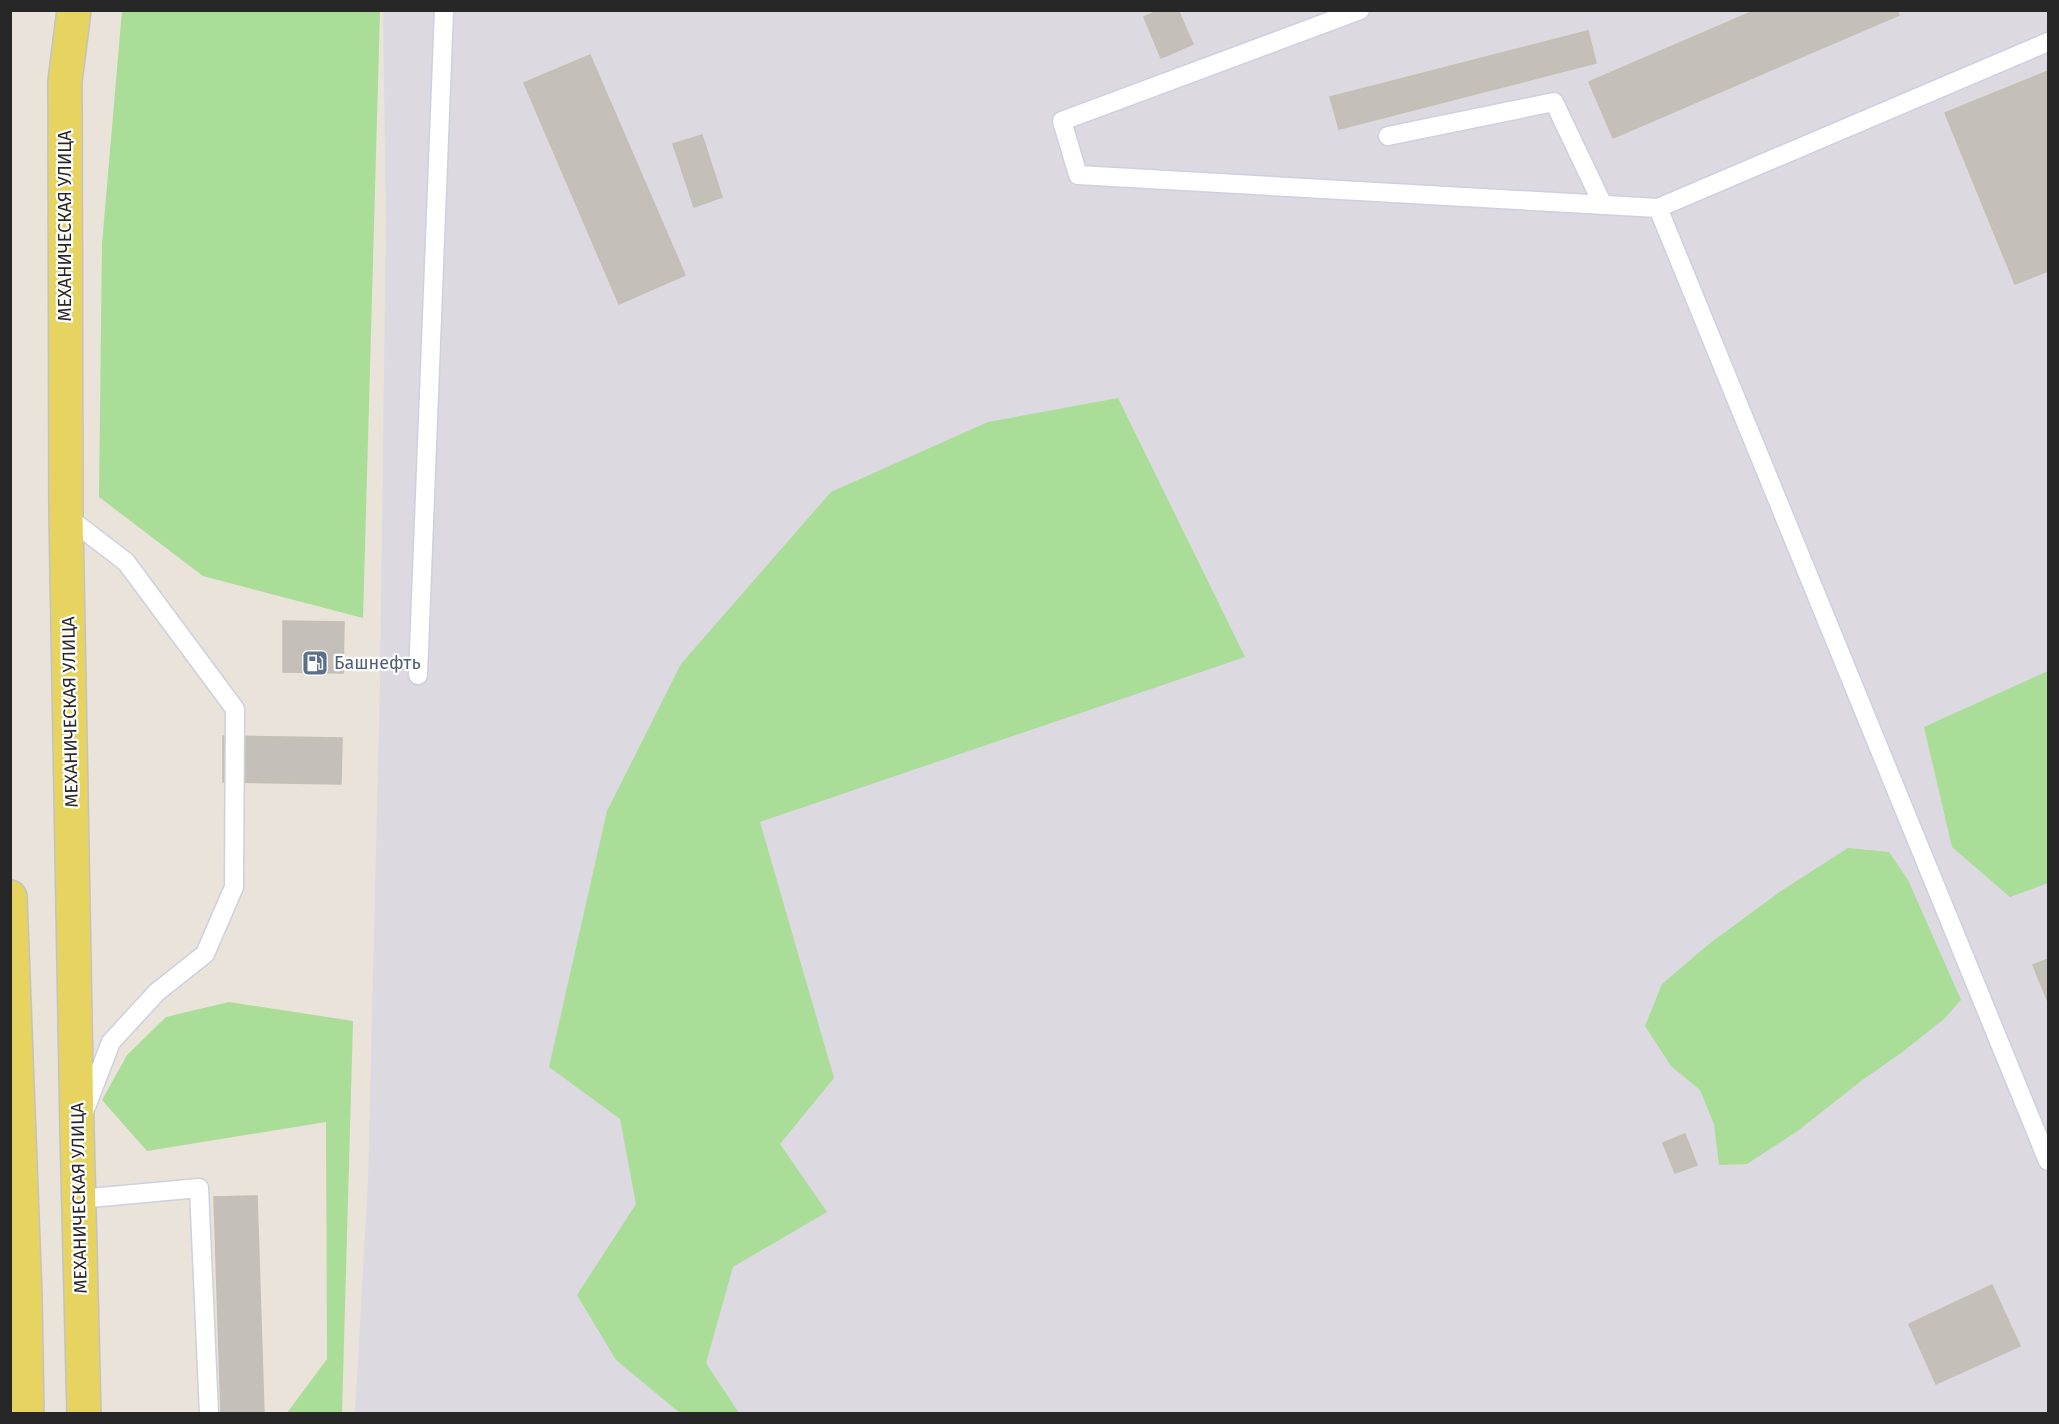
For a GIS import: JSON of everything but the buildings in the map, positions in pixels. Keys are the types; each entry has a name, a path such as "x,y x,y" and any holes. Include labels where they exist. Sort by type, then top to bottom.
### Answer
{"main road":[{"name":"МЕХАНИЧЕСКАЯ УЛИЦА","path":"75,10 65,81 66,516 84,1413"},
{"path":"10,897 18,1292 27,1413"}],"lane":[{"path":"418,675 444,10"},
{"path":"1360,10 1062,122 1078,175 1658,208 2049,42"},
{"path":"1388,136 1554,102 1603,205"},
{"path":"1658,208 2049,1161"},
{"path":"66,516 126,562 235,709 234,887 205,954 157,992 111,1041 77,1130"},
{"path":"79,1198 199,1188 209,1413"}],"shaded area":[{"path":"383,11 2048,11 2048,1413 355,1414 368,1182 380,685 386,219"}],"green space":[{"path":"122,11 380,11 363,618 203,576 99,497 102,244"},
{"path":"1118,398 1245,657 760,822 834,1078 780,1144 827,1212 733,1267 706,1363 739,1413 680,1413 616,1360 577,1295 636,1204 620,1119 549,1067 607,811 681,664 831,492 988,422"},
{"path":"2048,671 2048,883 2010,897 1952,847 1924,727"},
{"path":"1848,848 1889,852 1908,880 1961,1000 1944,1019 1799,1130 1747,1164 1719,1165 1714,1124 1700,1090 1671,1066 1645,1026 1662,984 1709,944 1781,891"},
{"path":"229,1002 353,1021 342,1413 287,1413 327,1359 326,1122 147,1151 102,1100 127,1055 166,1017"}],"place":[{"name":"Башнефть","path":"315,663"}]}
